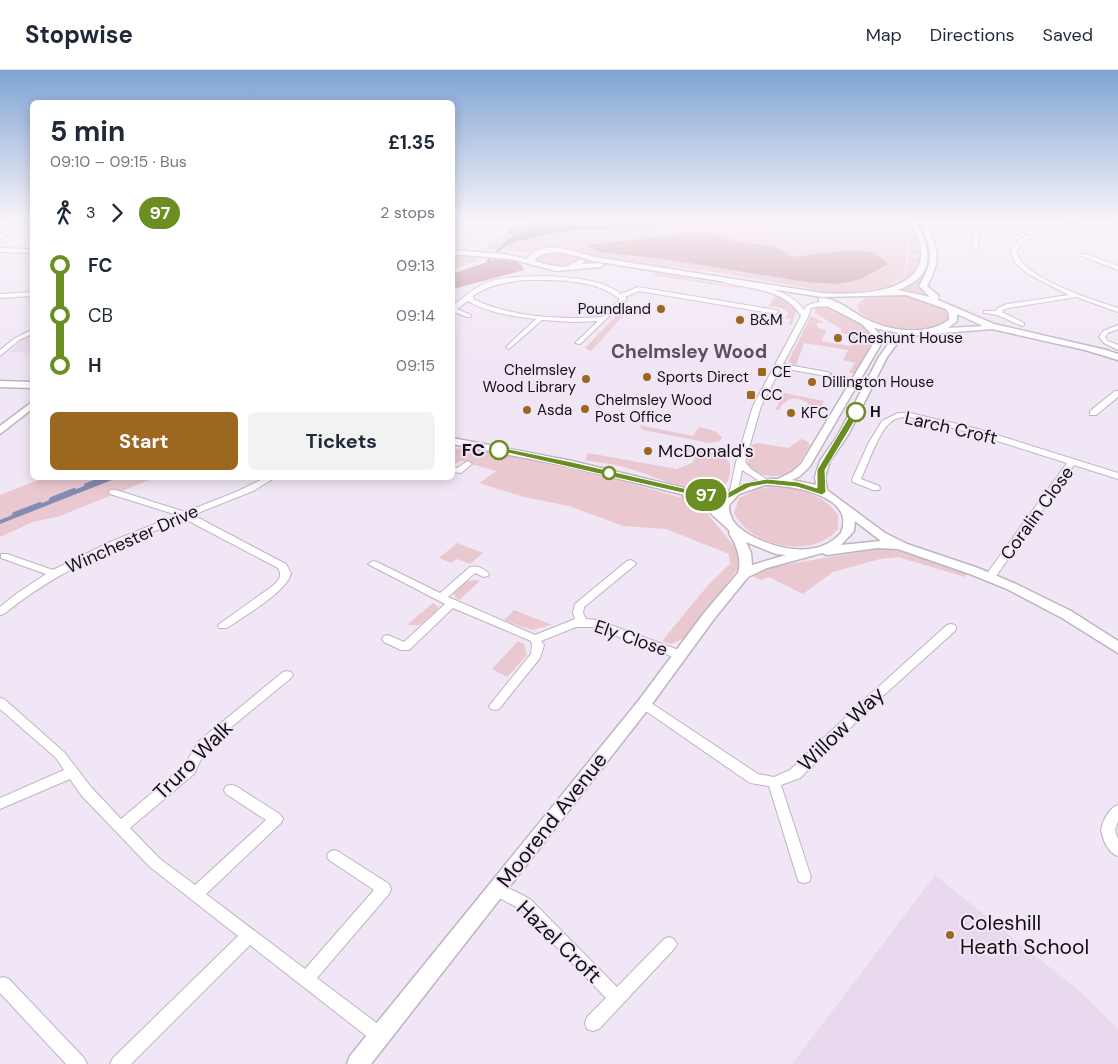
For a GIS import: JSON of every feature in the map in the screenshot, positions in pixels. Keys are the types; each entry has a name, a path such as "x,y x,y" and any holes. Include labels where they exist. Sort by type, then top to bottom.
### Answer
{"street":[{"path":"455,307 470,299 473,291 480,287 529,274 532,267"},
{"path":"547,267 563,267"},
{"path":"571,267 560,274 564,279 576,282"},
{"path":"622,267 728,282 812,297 839,306 859,318 877,333 879,338 876,344 805,466 796,474 780,482"},
{"path":"644,267 822,295 866,294 906,285 918,273 920,267"},
{"path":"822,492 820,477 825,461 843,435 883,357 896,339 946,327 953,321 953,314 946,305 923,286 933,267"},
{"path":"1025,267 1042,280 1118,310"},
{"path":"517,278 540,277 576,282 609,288 622,296"},
{"path":"728,282 777,292 799,304 805,317"},
{"path":"622,296 638,289 776,312"},
{"path":"880,292 919,296 946,305 978,321 1118,356"},
{"path":"0,296 30,294"},
{"path":"866,294 856,299 851,306 859,318 890,329 926,332 986,328 1012,331"},
{"path":"998,313 1000,309 1007,306 1078,295"},
{"path":"578,343 619,306 624,299 622,296"},
{"path":"470,299 484,308 542,317 582,321 603,319"},
{"path":"725,520 724,503 732,493 757,406 805,317 808,307 813,304 824,303 839,306"},
{"path":"455,310 470,316"},
{"path":"986,312 998,313 1022,324"},
{"path":"509,347 542,317"},
{"path":"1118,327 1105,332 1102,337 1106,342 1118,348"},
{"path":"0,354 17,339 30,333"},
{"path":"778,365 826,374"},
{"path":"0,384 30,385"},
{"path":"1093,413 1118,393"},
{"path":"0,431 30,407"},
{"name":"Larch Croft","path":"876,488 856,480 872,444 886,421 898,415 910,415 966,429 1072,462"},
{"path":"455,442 572,464 700,495 732,493 748,485 767,482 798,484 822,492 854,513 880,535 904,547 990,577 1058,610 1118,648"},
{"path":"740,462 748,471 767,482"},
{"name":"Coralin Close","path":"990,577 1039,505 1072,462 1118,476"},
{"path":"455,470 458,471 468,464"},
{"name":"Winchester Drive","path":"0,612 20,594 55,574 266,480"},
{"path":"664,487 698,500 725,520 734,531 746,554 748,561 744,574"},
{"path":"114,492 185,515 282,566 286,573 285,579 278,587 223,625"},
{"path":"818,551 836,544 848,531 848,517 840,504"},
{"path":"734,531 761,546 783,552 818,551 877,544 904,547"},
{"name":"Moorend Avenue","path":"358,1064 644,704 744,574 763,565 818,551"},
{"path":"4,556 55,574"},
{"name":"Ely Close","path":"582,622 578,613 579,606 631,563"},
{"path":"373,564 447,601 535,639 538,645 536,655 495,706"},
{"path":"388,639 405,647 474,569 484,574"},
{"name":"Ely Close","path":"535,639 564,626 582,622 593,622 680,655"},
{"name":"Willow Way","path":"774,782 795,774 870,701 951,628"},
{"name":"Truro Walk","path":"122,826 189,770 203,744 287,675"},
{"path":"0,702 60,755 86,791 122,826 155,863 380,1036"},
{"path":"644,704 755,779 774,782 804,877"},
{"path":"0,804 72,772"},
{"path":"195,895 276,819 231,790"},
{"path":"1118,811 1108,822 1108,832 1118,850"},
{"path":"306,979 384,888 334,856"},
{"name":"Hazel Croft","path":"497,889 525,904 617,998"},
{"path":"119,1064 249,936"},
{"path":"593,1023 669,944"},
{"path":"3,985 78,1064"}],"shaded area":[{"path":"471,267 523,267 524,270 455,288 455,273"},
{"path":"675,267 905,267 904,275 906,267 915,267 909,279 892,287 837,294 805,291 813,289 709,271"},
{"path":"716,267 882,267 863,278 850,282 835,284 806,282"},
{"path":"927,267 919,287 925,293 917,294 903,289 914,283"},
{"path":"657,273 777,294 651,275"},
{"path":"877,295 915,297 933,302 948,312 949,321 939,326 915,330 903,330 879,323 859,312 857,304 867,297"},
{"path":"775,296 782,297 796,310 792,324 788,325 791,319 786,318 788,312 782,308 769,306"},
{"path":"818,305 834,306 870,331 875,337 854,374 849,372 855,363 843,360 848,350 804,343 796,365 788,362 811,316 825,323 817,323 817,327 827,331 821,341 850,346 854,336 841,333 841,329 815,313 815,307"},
{"path":"617,315 624,315 591,351 585,348"},
{"path":"30,336 30,353 9,352 23,339"},
{"path":"784,393 824,401 817,413 810,411 809,404 800,399 788,400 779,410 775,410"},
{"path":"639,425 693,436 699,427 715,431 722,437 720,441 709,443 643,430"},
{"path":"801,439 807,441 810,445 797,466 787,474 768,476 751,469 748,464 752,445 757,443 789,448"},
{"path":"468,448 594,473 689,500 707,513 738,551 741,565 685,638 671,644 662,641 709,584 730,564 729,554 666,529 623,526 569,506 524,497 479,483 496,471 461,461 455,463 455,449"},
{"path":"688,450 717,454 727,459 730,464 730,472 728,481 723,488 715,491 694,490 625,467 585,460 588,453 677,469 692,463 695,457"},
{"path":"38,480 149,480 60,516 33,522 0,537 0,495"},
{"path":"773,487 801,490 825,501 838,515 838,529 827,539 798,547 768,541 754,534 742,525 734,513 739,498 758,489"},
{"path":"457,543 483,553 470,564 457,559 451,563 439,558"},
{"path":"877,549 912,554 968,572 965,577 898,557 880,559 833,572 803,594 769,577 761,580 751,575 766,568"},
{"path":"475,580 480,581 459,600 455,597 454,593 461,585"},
{"path":"433,603 438,607 437,610 420,625 407,625"},
{"path":"514,610 552,625 532,630 504,620"},
{"path":"518,641 524,644 527,655 507,677 492,669"},
{"name":"Coleshill Heath School","path":"935,875 1083,994 1118,1029 1118,1064 792,1064"}],"water":[{"path":"99,480 112,480 0,524 0,520"}],"waterway":[{"path":"86,485 99,480"},
{"path":"51,499 74,490"},
{"path":"14,514 40,504"}],"bus line":[{"name":"97","path":"499,450 572,464 700,495 729,496 738,489 748,485 767,482 798,484 822,492 821,470 856,412"}],"place":[{"name":"Poundland","path":"661,309"},
{"name":"B&M","path":"740,320"},
{"name":"Cheshunt House","path":"838,338"},
{"name":"CE","path":"762,372"},
{"name":"Sports Direct","path":"647,377"},
{"name":"Chelmsley Wood Library","path":"586,379"},
{"name":"Dillington House","path":"812,382"},
{"name":"CC","path":"751,395"},
{"name":"Chelmsley Wood Post Office","path":"585,409"},
{"name":"Asda","path":"527,410"},
{"name":"H","path":"856,412"},
{"name":"KFC","path":"791,413"},
{"name":"FC","path":"499,450"},
{"name":"McDonald's","path":"648,451"},
{"name":"Coleshill Heath School","path":"950,935"}],"district":[{"name":"Chelmsley Wood","path":"689,351"}]}
